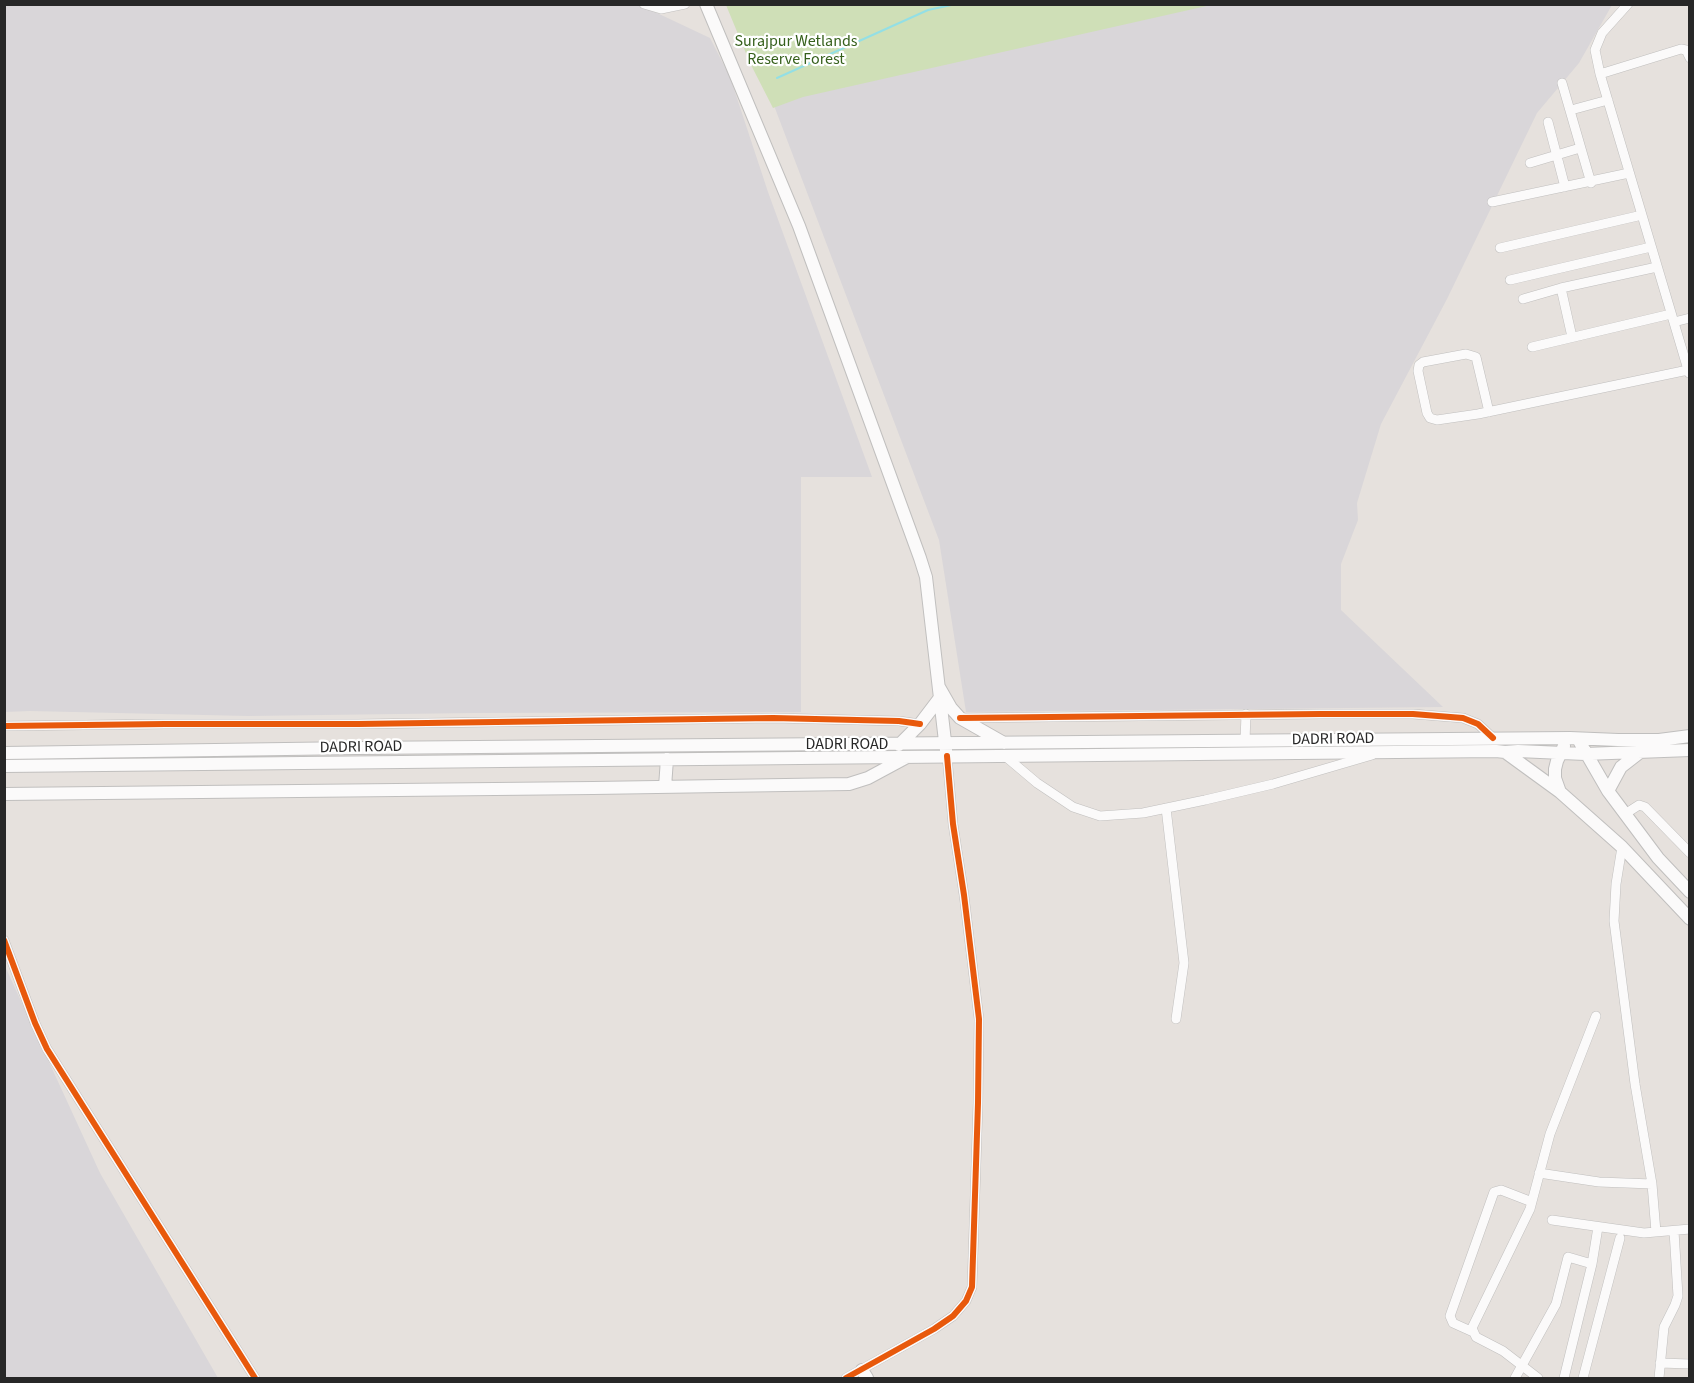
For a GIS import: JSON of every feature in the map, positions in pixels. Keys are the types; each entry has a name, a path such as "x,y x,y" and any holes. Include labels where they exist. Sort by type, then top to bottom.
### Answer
{"main road":[{"path":"706,4 799,226 920,558 926,577 946,750"},
{"path":"939,693 960,718 1005,750"},
{"path":"900,745 920,724 939,693"},
{"name":"DADRI ROAD","path":"1005,750 1245,734 1659,740 1689,736"},
{"path":"1560,792 1555,778 1555,769 1561,752 1574,738 1625,814 1658,858 1689,892"},
{"name":"DADRI ROAD","path":"4,753 356,748 900,745 946,750 1561,752 1585,754 1689,750"},
{"name":"DADRI ROAD","path":"4,766 908,756 946,750"},
{"path":"1501,752 1560,792 1622,848 1689,919"},
{"path":"1608,791 1621,767 1639,753"},
{"path":"4,794 849,784 868,778 908,756"},
{"path":"665,787 667,759"}],"street":[{"path":"644,4 662,9 685,4"},
{"path":"1489,412 1476,357 1466,354 1423,362 1419,365 1418,371 1427,413 1431,418 1437,420 1489,412 1689,373 1600,74 1595,50 1598,39 1628,4"},
{"path":"1600,74 1681,49 1686,50 1689,58"},
{"path":"1562,82 1591,183"},
{"path":"1571,110 1608,100"},
{"path":"1548,122 1565,187"},
{"path":"1530,163 1580,148"},
{"path":"1492,202 1591,183 1629,173"},
{"path":"1500,248 1642,215"},
{"path":"1510,280 1651,247"},
{"path":"1523,299 1561,288 1657,267"},
{"path":"1561,288 1572,337"},
{"path":"1533,347 1572,337 1672,318 1689,318"},
{"path":"1245,734 1246,714"},
{"path":"960,718 1413,714 1463,718 1478,724 1493,738"},
{"path":"4,726 773,718 899,721 920,724"},
{"path":"846,1378 864,1374 953,1316 966,1301 972,1287 979,1019 953,824 946,750"},
{"path":"1005,750 1037,783 1073,807 1092,814 1114,816 1166,808 1274,784 1382,752"},
{"path":"1625,814 1639,805 1645,807 1689,853"},
{"path":"1166,808 1184,963 1176,1019"},
{"path":"1622,848 1616,884 1614,921 1635,1084 1652,1184 1656,1232"},
{"path":"4,940 47,1049 255,1378"},
{"path":"1538,1378 1503,1352 1476,1337 1473,1324 1532,1202 1553,1124 1596,1016"},
{"path":"1539,1173 1599,1182 1652,1184"},
{"path":"1473,1332 1453,1323 1450,1316 1494,1192 1501,1190 1532,1202"},
{"path":"1552,1220 1644,1233 1689,1229"},
{"path":"1564,1378 1592,1264 1598,1227"},
{"path":"1659,1378 1664,1327 1676,1305 1678,1296 1674,1231"},
{"path":"1583,1378 1620,1238"},
{"path":"1515,1378 1556,1304 1568,1257 1592,1264"},
{"path":"1660,1364 1689,1364"}],"shaded area":[{"path":"638,4 710,38 730,77 768,192 872,477 801,477 801,712 248,716 5,712 4,5"},
{"path":"1135,5 1612,5 1579,63 1537,113 1447,299 1381,424 1357,503 1358,520 1341,564 1341,610 1443,707 966,712 939,540 770,95"},
{"path":"4,964 100,1173 218,1378 5,1378"}],"green space":[{"name":"Surajpur Wetlands Reserve Forest","path":"726,5 1211,5 803,97 773,108 750,63"}],"waterway":[{"path":"777,78 928,10 956,4"}],"cycle path":[{"path":"960,718 1413,714 1463,718 1478,724 1493,738"},
{"path":"4,726 773,718 899,721 920,724"},
{"path":"846,1378 953,1316 966,1301 972,1287 979,1019 953,824 947,756"},
{"path":"4,940 47,1049 255,1378"}]}
